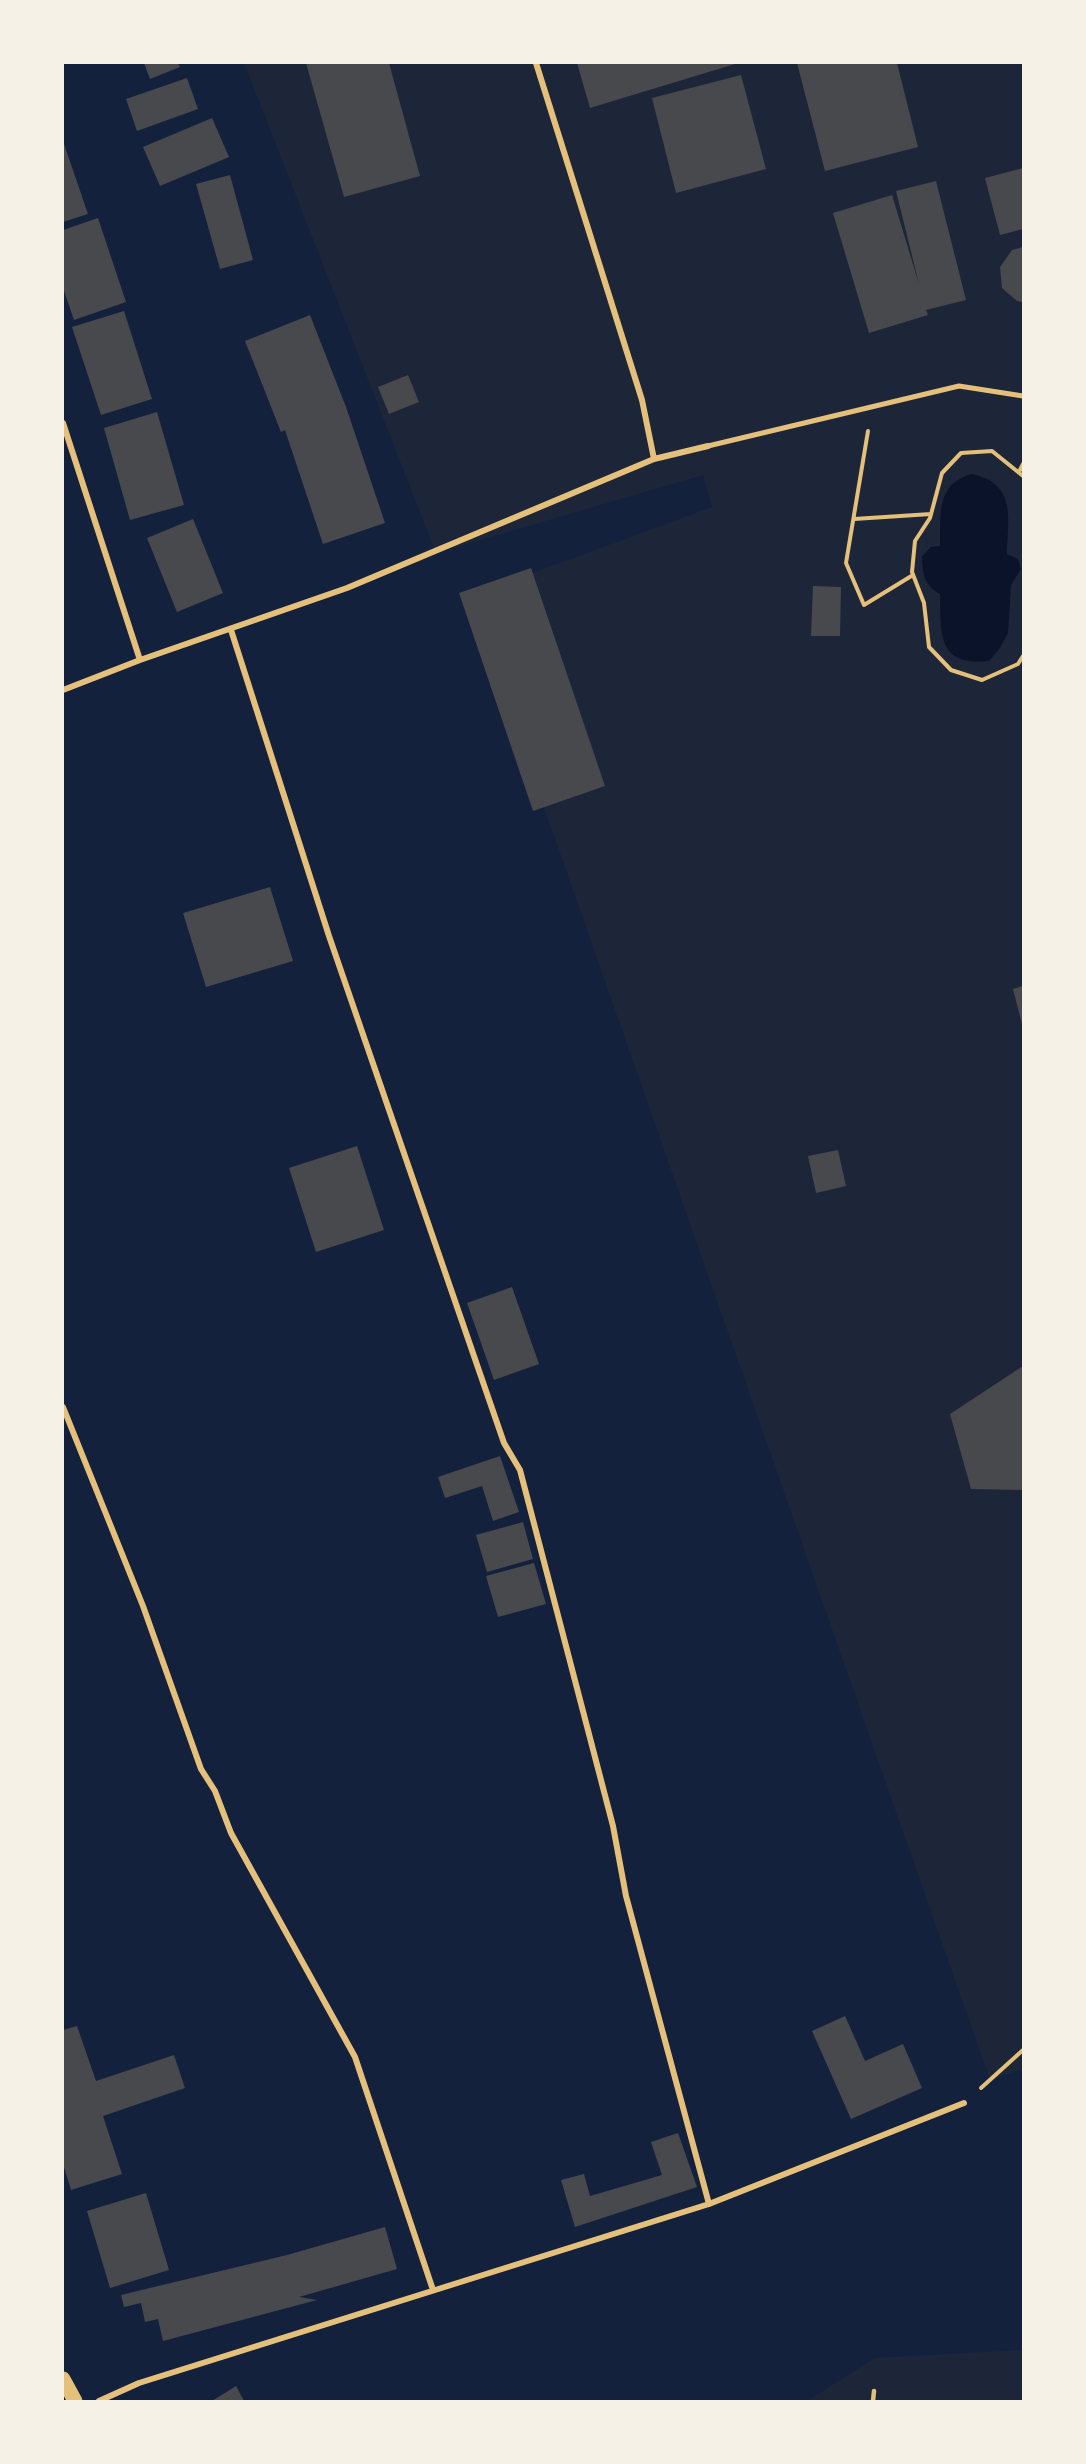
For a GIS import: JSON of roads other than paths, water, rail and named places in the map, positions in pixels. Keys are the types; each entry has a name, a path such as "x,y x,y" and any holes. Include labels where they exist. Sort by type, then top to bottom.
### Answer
{"main road":[{"path":"63,2379 75,2401"}],"street":[{"path":"536,63 642,400 654,459"},
{"path":"63,690 140,660 347,588 654,459 959,386 1023,396"},
{"path":"63,423 140,660"},
{"path":"231,630 329,936 504,1443 520,1470 613,1826 626,1896 709,2204"},
{"path":"63,1407 143,1606 201,1769 215,1791 231,1833 355,2057 433,2290"},
{"path":"99,2401 139,2383 709,2204 964,2103"}],"lane":[{"path":"873,2401 874,2391"}]}
